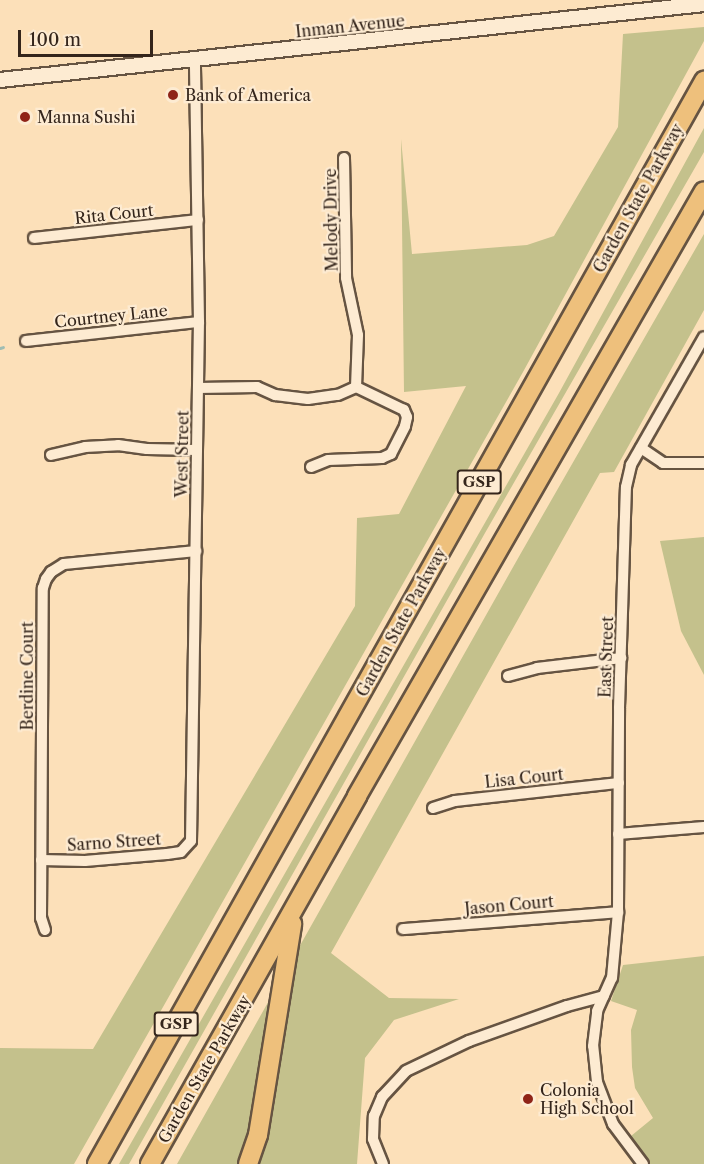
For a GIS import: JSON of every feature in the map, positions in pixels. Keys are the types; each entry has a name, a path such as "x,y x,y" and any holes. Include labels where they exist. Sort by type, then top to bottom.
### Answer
{"highway":[{"name":"Garden State Parkway","path":"98,1164 704,81"},
{"name":"Garden State Parkway","path":"150,1164 363,786 704,191"},
{"path":"248,1164 258,1135 294,911"}],"main road":[{"name":"Inman Avenue","path":"0,80 642,6 704,4"}],"street":[{"name":"West Street","path":"188,848 193,832 199,322 195,59"},
{"name":"Melody Drive","path":"344,158 346,278 358,335 356,387"},
{"name":"Rita Court","path":"34,238 198,220"},
{"name":"Courtney Lane","path":"26,341 199,322"},
{"name":"East Street","path":"643,1164 613,1124 597,1082 594,1028 597,1011 612,978 618,912 626,487 631,465 704,336"},
{"path":"692,359 704,361"},
{"path":"198,388 257,387 275,395 308,399 338,395 356,387 404,410 407,417 405,426 391,454 382,458 328,460 311,467"},
{"path":"51,455 84,447 118,445 147,449 197,450"},
{"path":"641,448 663,463 704,463"},
{"name":"Berdine Court","path":"45,930 41,918 41,860 43,588 46,579 51,572 64,564 196,551"},
{"path":"508,676 537,668 621,658"},
{"name":"Lisa Court","path":"433,808 455,801 619,783"},
{"path":"618,834 704,827"},
{"name":"Sarno Street","path":"41,860 120,858 181,852 188,848"},
{"name":"Jason Court","path":"403,929 618,912"},
{"path":"383,1164 373,1139 374,1116 382,1097 406,1071 469,1041 567,1006 604,996"}],"shaded area":[{"path":"704,27 704,41 523,372 74,1164 0,1164 0,1048 93,1049 355,606 357,518 399,514 466,386 404,392 401,139 412,254 527,245 554,236 618,127 623,34"},
{"path":"704,128 704,152 485,533 129,1164 119,1164 559,393"},
{"path":"704,234 704,310 614,472 600,473 331,953 389,998 459,999 394,1020 365,1058 357,1164 177,1164 521,553"},
{"path":"704,537 704,675 681,631 660,541"},
{"path":"704,956 704,1164 650,1164 631,1136 653,1118 635,1088 631,1030 637,1010 611,1001 623,965"}],"place":[{"name":"Bank of America","path":"173,95"},
{"name":"Manna Sushi","path":"25,117"},
{"name":"Colonia High School","path":"528,1099"}]}
